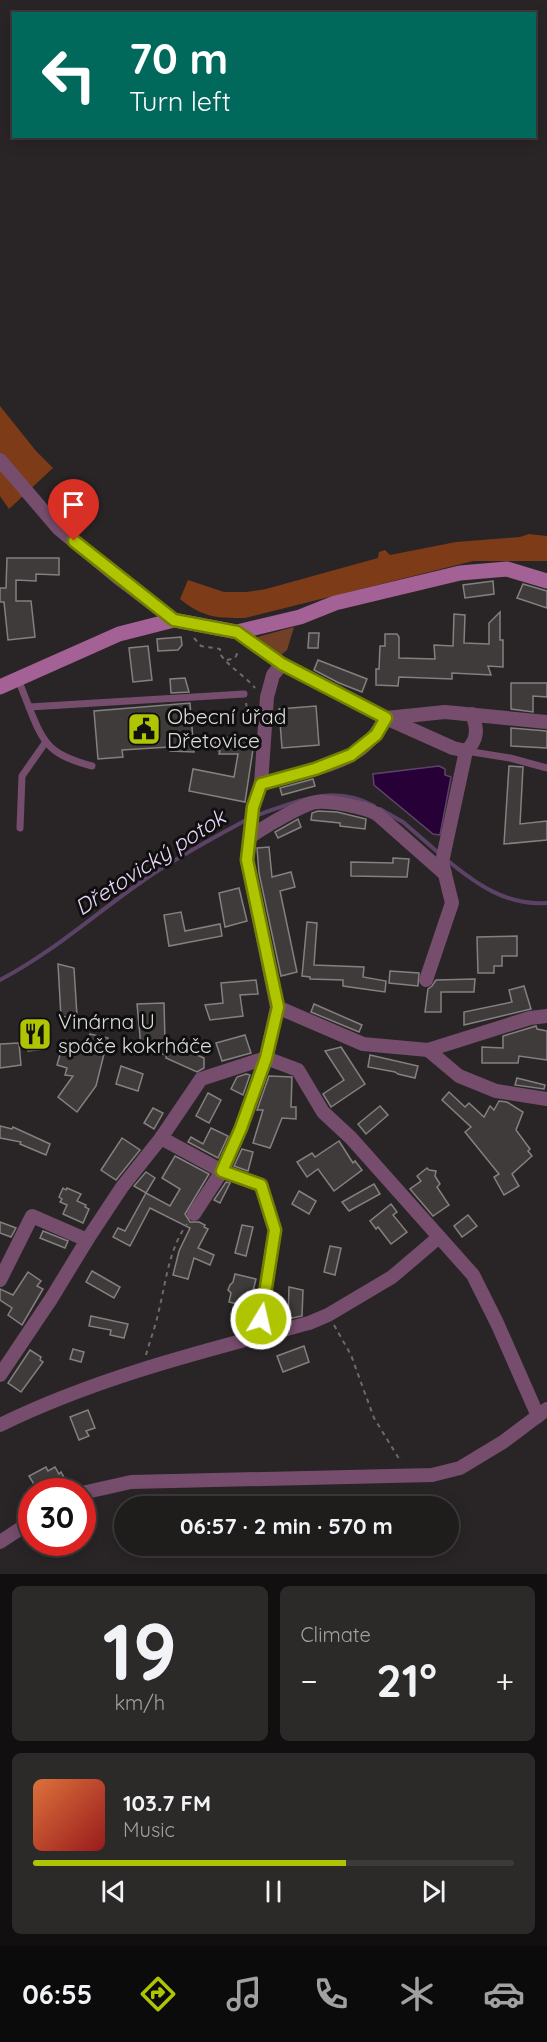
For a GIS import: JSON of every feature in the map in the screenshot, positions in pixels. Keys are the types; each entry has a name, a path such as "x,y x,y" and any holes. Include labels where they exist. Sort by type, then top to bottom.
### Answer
{"main road":[{"path":"0,686 119,634 174,620 237,639 335,603 460,573 507,569 547,581"}],"street":[{"path":"0,460 58,528 174,620"},
{"path":"237,639 386,718 453,748 466,751"},
{"path":"194,1214 222,1171 241,1128 266,1058 278,1007 247,860 253,807 261,784 267,697 273,675 282,664"},
{"path":"386,718 445,712 547,722"},
{"path":"426,980 452,903 442,862 466,751 474,743 477,727 472,714"},
{"path":"261,784 315,769 351,755 376,735 386,718"},
{"path":"250,831 315,802 366,808 377,814 445,874"},
{"path":"278,1007 363,1044 428,1050 530,1018 547,1016"},
{"path":"428,1050 459,1076 496,1091 547,1099"},
{"path":"0,1375 122,1187 201,1079 266,1058 298,1070 323,1112 351,1138 473,1275 542,1413 503,1442 460,1467 432,1475 131,1482 96,1490"},
{"path":"160,1138 222,1171 261,1185 275,1230 261,1319 263,1335"},
{"path":"0,1280 32,1216 87,1240"},
{"path":"0,1425 37,1407 141,1369 309,1323 328,1315 392,1277 439,1237"},
{"path":"0,1542 18,1530"}],"lane":[{"path":"18,679 45,743 66,759 92,766"},
{"path":"29,707 244,693"},
{"path":"20,828 22,776 45,743"},
{"path":"466,751 510,758 547,768"}],"path":[{"path":"174,620 201,646 220,649"},
{"path":"227,660 235,658 238,654 237,639"},
{"path":"222,645 220,654 227,660 229,666 246,676 258,696 267,697"},
{"path":"244,693 249,719 257,719"},
{"path":"141,1369 159,1313 172,1254 181,1232 194,1214"},
{"path":"328,1315 351,1354 374,1418 394,1453 412,1476"}],"shaded area":[{"path":"0,406 36,451 53,468 9,509 0,496"},
{"path":"529,534 547,536 547,561 473,561 245,618 211,616 196,610 180,599 188,580 224,592 247,592 266,589 378,558 379,552 385,550 390,555 456,542 520,537"},
{"path":"294,627 287,650 281,655 257,637"},
{"path":"439,766 445,769 445,775 451,777 440,835 433,834 374,785 373,774"}],"building":[{"path":"7,558 59,558 59,575 36,574 36,581 16,580 16,601 31,601 35,637 8,640 4,602 0,602 0,588 6,588"},
{"path":"493,581 494,594 465,598 463,585"},
{"path":"523,584 547,591 547,608 517,598"},
{"path":"500,612 503,667 488,666 491,675 452,673 452,679 399,677 398,686 376,685 380,646 385,646 385,634 397,634 399,637 399,658 435,659 434,645 453,646 454,614 465,615 464,643 489,644 489,623"},
{"path":"309,633 319,633 318,648 308,648"},
{"path":"181,637 182,645 178,650 158,651 157,639"},
{"path":"148,646 152,680 133,682 129,648"},
{"path":"318,660 367,679 362,692 314,670"},
{"path":"185,678 189,692 171,693 170,679"},
{"path":"511,683 547,683 547,697 533,696 533,712 511,709"},
{"name":"Obecní úřad Dřetovice","path":"190,703 194,752 170,751 169,747 122,750 123,757 98,759 94,711"},
{"path":"316,706 319,745 282,748 279,709"},
{"path":"511,728 547,731 547,748 511,746"},
{"path":"255,736 245,802 189,791 193,769 234,777 238,754 219,754 220,751 215,750 215,738"},
{"path":"509,766 523,767 520,824 547,821 547,840 504,844"},
{"path":"313,779 315,786 282,795 280,788"},
{"path":"337,812 366,819 365,829 340,826 340,823 311,820 312,813"},
{"path":"298,819 301,827 278,838 275,832"},
{"path":"269,847 272,877 291,872 295,887 280,891 297,972 281,976 259,873 257,848"},
{"path":"393,858 409,859 407,877 351,876 351,862 393,863"},
{"path":"239,888 247,921 225,927 219,893"},
{"path":"181,912 185,931 220,924 222,936 169,946 164,915"},
{"path":"307,922 317,923 314,965 364,967 363,977 386,981 385,992 343,986 343,980 310,979 310,977 302,976"},
{"path":"517,936 517,956 502,956 502,966 494,966 494,973 478,973 477,937"},
{"path":"58,964 74,968 77,1016 61,1017"},
{"path":"390,971 419,973 418,986 389,983"},
{"path":"475,979 474,992 441,992 441,1012 425,1012 428,989 436,980"},
{"path":"256,980 258,994 240,995 243,1016 210,1020 205,1005 223,1003 221,983"},
{"path":"524,986 531,1009 464,1025 464,1012 512,1002 509,990"},
{"path":"164,1003 165,1041 204,1058 204,1068 197,1072 166,1058 166,1055 141,1047 137,1004"},
{"path":"314,1004 362,1025 359,1032 311,1012"},
{"path":"536,1026 537,1029 547,1031 547,1060 519,1056 518,1063 482,1063 482,1047 503,1048 503,1036"},
{"path":"28,1030 45,1030 46,1049 28,1051"},
{"path":"90,1034 108,1038 96,1086 77,1112 58,1097 73,1076 65,1075 67,1068 57,1065 64,1041 88,1046"},
{"path":"245,1035 251,1053 222,1061 216,1043"},
{"path":"19,1043 21,1065 0,1068 0,1044"},
{"path":"341,1047 365,1084 331,1107 323,1094 344,1080 325,1051"},
{"path":"370,1055 418,1066 415,1078 368,1067"},
{"path":"121,1066 143,1074 138,1091 116,1084"},
{"path":"250,1075 243,1095 231,1089 237,1077"},
{"path":"269,1076 292,1077 291,1107 296,1107 296,1119 282,1118 270,1148 253,1143 263,1110 257,1110"},
{"path":"517,1078 545,1085 544,1089 515,1085"},
{"path":"449,1092 465,1107 469,1103 484,1117 490,1106 494,1110 499,1101 507,1102 523,1112 516,1130 530,1149 528,1151 532,1156 512,1174 519,1186 504,1195 494,1177 499,1174 465,1132 471,1127 442,1100"},
{"path":"208,1093 221,1100 209,1123 196,1116"},
{"path":"380,1106 388,1115 366,1134 358,1124"},
{"path":"153,1108 163,1113 154,1129 144,1123"},
{"path":"0,1126 12,1129 13,1127 50,1144 46,1155 20,1144 21,1142 0,1138"},
{"path":"211,1128 228,1136 218,1158 188,1142 191,1137 203,1144"},
{"path":"122,1138 140,1150 116,1180 101,1170"},
{"path":"339,1141 353,1163 355,1161 362,1170 334,1191 318,1169 307,1177 297,1162 312,1153 315,1157"},
{"path":"242,1149 253,1152 248,1171 234,1166"},
{"path":"175,1156 209,1174 185,1214 190,1222 199,1222 208,1229 198,1248 214,1255 210,1265 194,1258 188,1279 173,1275 179,1251 190,1228 150,1208 130,1246 113,1237 118,1228 125,1231 146,1193 170,1206 180,1189 162,1178"},
{"path":"427,1168 436,1171 435,1176 440,1184 437,1187 449,1205 433,1216 410,1189 421,1181 417,1176"},
{"path":"146,1172 155,1178 146,1193 134,1186"},
{"path":"226,1182 230,1183 220,1203 214,1200"},
{"path":"374,1184 380,1194 349,1211 342,1202"},
{"path":"63,1188 81,1194 77,1201 89,1209 83,1223 63,1214 67,1205 60,1202 62,1199 59,1197"},
{"path":"299,1191 316,1201 309,1214 292,1204"},
{"path":"391,1204 397,1212 393,1215 407,1232 391,1244 378,1227 376,1229 370,1221"},
{"path":"468,1215 477,1226 462,1237 454,1226"},
{"path":"0,1222 16,1228 11,1237 0,1233"},
{"path":"242,1225 253,1227 246,1256 235,1253"},
{"path":"43,1231 68,1241 65,1248 40,1238"},
{"path":"330,1246 341,1248 335,1275 324,1272"},
{"path":"92,1271 120,1287 114,1298 86,1282"},
{"path":"28,1272 41,1281 37,1286 43,1289 22,1325 8,1315 12,1308 0,1300 0,1289 13,1295"},
{"path":"235,1274 256,1279 249,1307 229,1302 231,1293 228,1290"},
{"path":"289,1287 303,1290 302,1316 288,1319"},
{"path":"91,1316 128,1324 124,1338 110,1335 111,1330 89,1326"},
{"path":"304,1346 309,1362 283,1372 277,1356"},
{"path":"73,1349 84,1352 81,1362 70,1359"},
{"path":"30,1350 41,1357 40,1360 43,1362 21,1392 8,1383"},
{"path":"88,1410 95,1428 86,1431 89,1436 79,1440 70,1417"},
{"path":"46,1467 48,1471 55,1467 64,1478 30,1478 29,1476"}],"waterway":[{"name":"Dřetovický potok","path":"255,816 314,797 329,795 359,799 374,806"},
{"name":"Dřetovický potok","path":"380,809 403,822 441,855"},
{"name":"Dřetovický potok","path":"0,980 56,945 157,872 248,819"},
{"name":"Dřetovický potok","path":"447,860 493,892 519,901 547,903"}],"place":[{"name":"Obecní úřad Dřetovice","path":"144,729"},
{"name":"Vinárna U spáče kokrháče","path":"35,1034"}],"route":[{"path":"74,541 174,620 237,632 282,664 386,718 376,735 351,755 315,769 261,784 253,807 247,860 278,1007 266,1058 241,1128 222,1171 261,1185 275,1230 261,1319"}]}
